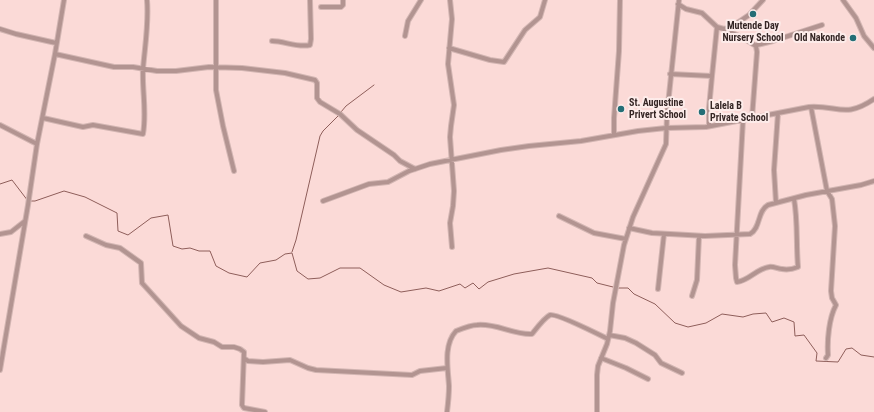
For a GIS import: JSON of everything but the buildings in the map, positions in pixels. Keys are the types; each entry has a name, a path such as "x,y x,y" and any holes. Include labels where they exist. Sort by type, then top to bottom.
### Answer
{"street":[{"path":"0,370 37,144 64,0"},
{"path":"43,118 83,127 93,125 143,134 145,121 143,69 148,24 147,0"},
{"path":"216,0 216,90 234,172"},
{"path":"272,41 305,46 310,45 310,0"},
{"path":"321,7 340,7 343,0"},
{"path":"405,36 408,21 421,0"},
{"path":"450,0 452,19 448,64 454,105 450,126 454,191 450,228 452,247"},
{"path":"449,48 490,60 504,62 525,30 540,17 545,0"},
{"path":"614,135 620,0"},
{"path":"724,29 733,26 749,15 763,0"},
{"path":"843,0 856,18 864,36 874,48"},
{"path":"679,2 686,9 702,13 717,27 744,38 756,46 757,52 752,118"},
{"path":"597,412 596,384 598,366 609,337 613,303 626,239 629,228 664,150 670,74 679,2"},
{"path":"756,46 757,44 773,41 822,25"},
{"path":"709,126 709,108 717,27"},
{"path":"0,29 56,43"},
{"path":"55,54 108,66 176,71 216,67 262,70 285,73 315,80 317,83 317,98 320,102 340,114 357,130 394,155 400,161 415,169"},
{"path":"670,74 678,76 712,76"},
{"path":"323,201 369,184 388,182 415,169 452,159 529,146 581,141 666,128 709,126 811,107 845,111 858,109 874,99"},
{"path":"811,107 827,191 832,199 835,226 831,291 832,298 836,305 829,328 828,355 826,358"},
{"path":"776,203 774,170 778,113"},
{"path":"743,120 735,265 737,282 745,281 756,271 770,267 782,269 793,269 798,267 796,239 797,214 794,198"},
{"path":"0,125 37,144"},
{"path":"629,228 664,234 699,236 750,234 755,230 764,207 794,198 874,181"},
{"path":"559,216 594,233 626,239"},
{"path":"0,234 11,232 25,221"},
{"path":"658,289 664,234"},
{"path":"86,236 106,245 120,248 141,263 142,283 181,326 194,336 214,342 222,347 234,347 244,352 245,359 242,405 244,408 265,412"},
{"path":"692,296 697,280 699,236"},
{"path":"447,412 449,388 447,368 450,341 456,331 477,325 532,334 548,316 552,315 609,337 625,338 655,355 661,363 682,373"},
{"path":"601,358 648,379"},
{"path":"245,359 248,361 263,362 290,360 316,370 384,374 412,375 420,371 447,368"}],"waterway":[{"path":"341,112 346,106 374,85"},
{"path":"292,252 320,136 339,115"},
{"path":"0,184 12,180 28,201"},
{"path":"31,201 64,191 85,197 117,213 118,231 128,235 151,218 168,215 173,246 182,249 190,248 199,251 210,251 216,266 229,273 247,277 260,263 276,260 285,254 292,253 297,271 308,279 320,278 340,268 360,268 384,285 401,292 426,288 439,291 460,284 465,288 473,283 479,289 488,282 514,274 548,268 592,278 597,283 613,287"},
{"path":"617,288 628,288 634,294 655,304 675,323 688,327 706,323 722,314 743,317 753,314 766,313 772,322 784,318 794,322 795,336 804,335 817,353 816,361 838,362 846,349 852,348 861,355 874,357"}],"place":[{"name":"Mutende Day Nursery School","path":"753,14"},
{"name":"Old Nakonde","path":"853,38"},
{"name":"St. Augustine Privert School","path":"621,109"},
{"name":"Lalela B Private School","path":"702,112"}]}
